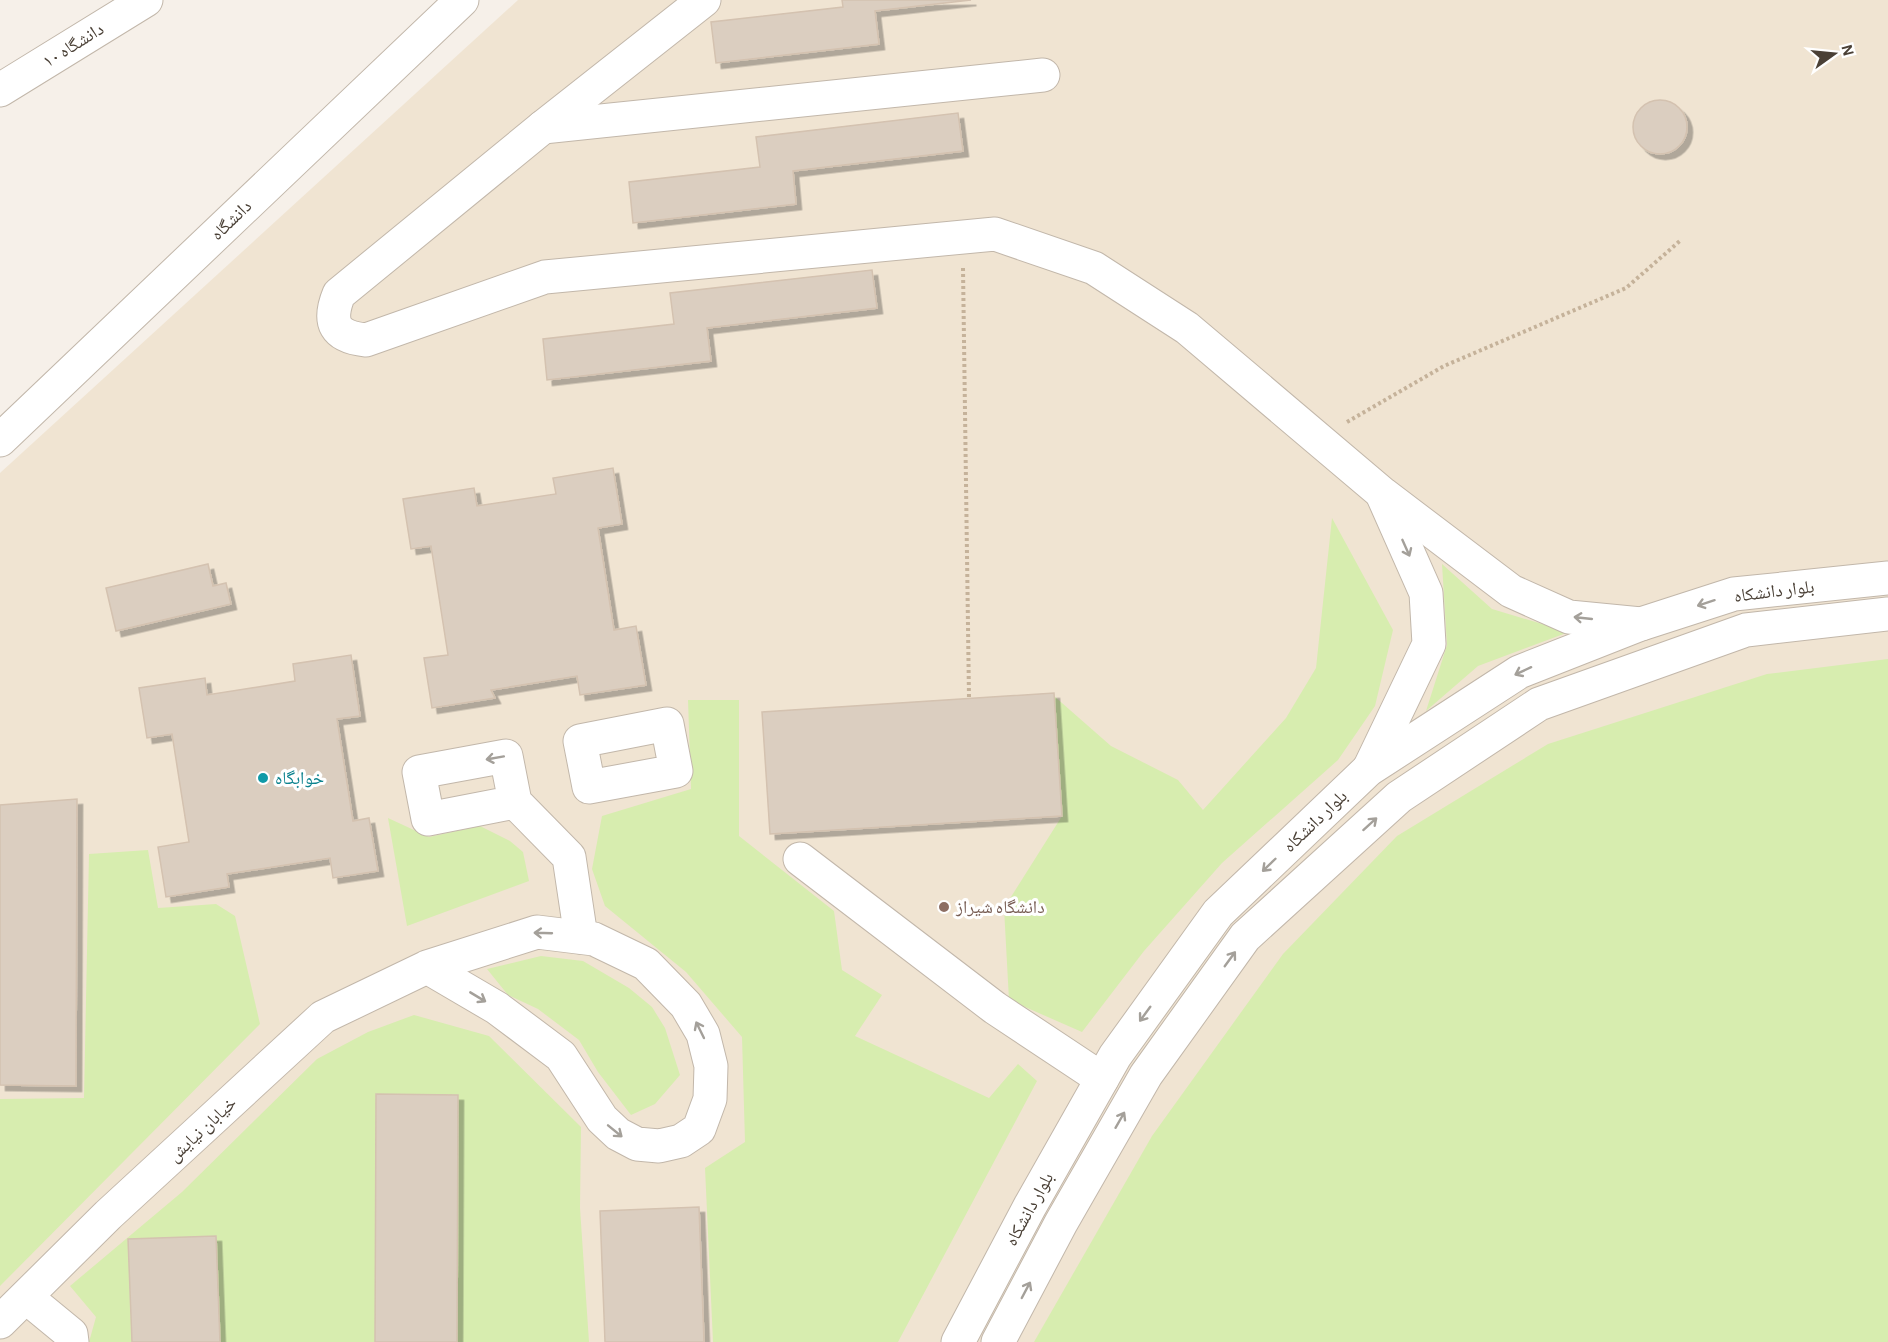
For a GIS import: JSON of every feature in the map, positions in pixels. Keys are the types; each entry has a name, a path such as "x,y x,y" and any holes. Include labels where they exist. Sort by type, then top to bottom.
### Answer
{"street":[{"name":"۱۰ دانشگاه","path":"0,90 146,0"},
{"name":"دانشگاه","path":"0,440 462,0"},
{"path":"704,0 543,127 339,294 332,310 336,327 349,338 366,340 545,277 995,234 1095,268 1187,328 1383,494 1511,591 1569,617 1641,624"},
{"path":"543,127 1043,75"},
{"path":"1368,770 1429,644 1426,592 1383,494"},
{"name":"بلوار دانشکاه","path":"958,1342 1030,1206 1115,1056 1218,913 1368,770 1519,672 1641,624 1734,594 1888,578"},
{"name":"بلوار دانشکاه","path":"998,1342 1061,1223 1146,1075 1245,937 1399,797 1539,704 1746,630 1888,614"},
{"path":"515,802 568,856 581,937"},
{"path":"800,859 995,1008 1102,1079"},
{"name":"خیابان نیایش","path":"0,1322 108,1215 324,1017 427,967 537,932 594,939 646,964 686,1005 703,1034 711,1066 710,1099 699,1129 681,1141 659,1146 637,1144 618,1134 602,1119 561,1056 496,1008 427,967"},
{"path":"26,1297 71,1334 72,1342"}],"path":[{"path":"962,237 969,698"},
{"path":"1317,439 1444,366 1626,288 1681,240"}],"shaded area":[{"name":"دانشگاه شیراز","path":"518,0 1888,0 1888,1342 0,1342 0,473"}],"green space":[{"path":"1332,518 1393,630 1375,706 1338,760 1222,863 1144,951 1082,1032 1009,1000 1004,908 1062,816 1054,696 1111,746 1178,780 1203,810 1286,718 1316,668"},
{"path":"1442,564 1492,609 1569,632 1478,666 1426,711 1447,645"},
{"path":"1888,659 1888,1342 1034,1342 1152,1136 1283,954 1397,836 1548,744 1767,674"},
{"path":"688,700 739,700 739,836 834,911 842,970 882,995 855,1036 989,1098 1018,1064 1037,1081 898,1342 713,1342 705,1168 745,1142 742,1037 686,972 605,906 592,869 602,816 691,789"},
{"path":"388,818 429,837 480,826 510,841 523,852 529,881 407,926"},
{"path":"148,850 158,908 216,904 235,916 260,1024 0,1286 0,1099 84,1098 89,854"},
{"path":"541,956 583,961 629,988 652,1007 665,1028 680,1075 655,1104 631,1115 598,1072 579,1040 538,1009 508,995 487,969"},
{"path":"414,1015 489,1036 581,1127 580,1208 589,1342 89,1342 96,1317 70,1286 182,1192 317,1059 368,1032"}],"building":[{"path":"842,0 971,0 875,11 879,44 716,63 711,22 843,7"},
{"path":"1660,100 1670,102 1679,108 1685,117 1687,127 1685,137 1679,146 1670,152 1660,154 1650,152 1641,146 1635,137 1633,127 1635,117 1641,108 1650,102"},
{"path":"958,113 963,151 793,171 796,204 633,223 629,182 760,167 756,137"},
{"path":"872,270 877,308 707,328 711,361 547,380 543,339 674,324 670,293"},
{"path":"613,468 622,524 598,528 614,630 636,626 646,685 580,695 577,676 491,690 495,698 432,708 424,658 448,655 431,546 411,549 403,499 474,488 477,506 556,494 553,478"},
{"path":"208,564 213,586 226,583 231,604 116,631 106,588"},
{"name":"خوابگاه","path":"351,655 360,716 337,719 353,821 369,818 378,871 333,878 330,858 227,874 229,887 166,897 158,847 189,842 172,734 147,738 139,688 205,678 207,695 295,681 293,664"},
{"path":"1054,693 1062,816 770,834 762,712"},
{"path":"77,799 76,1086 0,1085 0,805"},
{"path":"376,1094 458,1095 457,1342 375,1342"},
{"path":"699,1207 704,1342 605,1342 600,1211"},
{"path":"216,1236 220,1342 132,1342 128,1239"}],"place":[{"name":"خوابگاه","path":"263,778"},
{"name":"دانشگاه شیراز","path":"944,907"}]}
